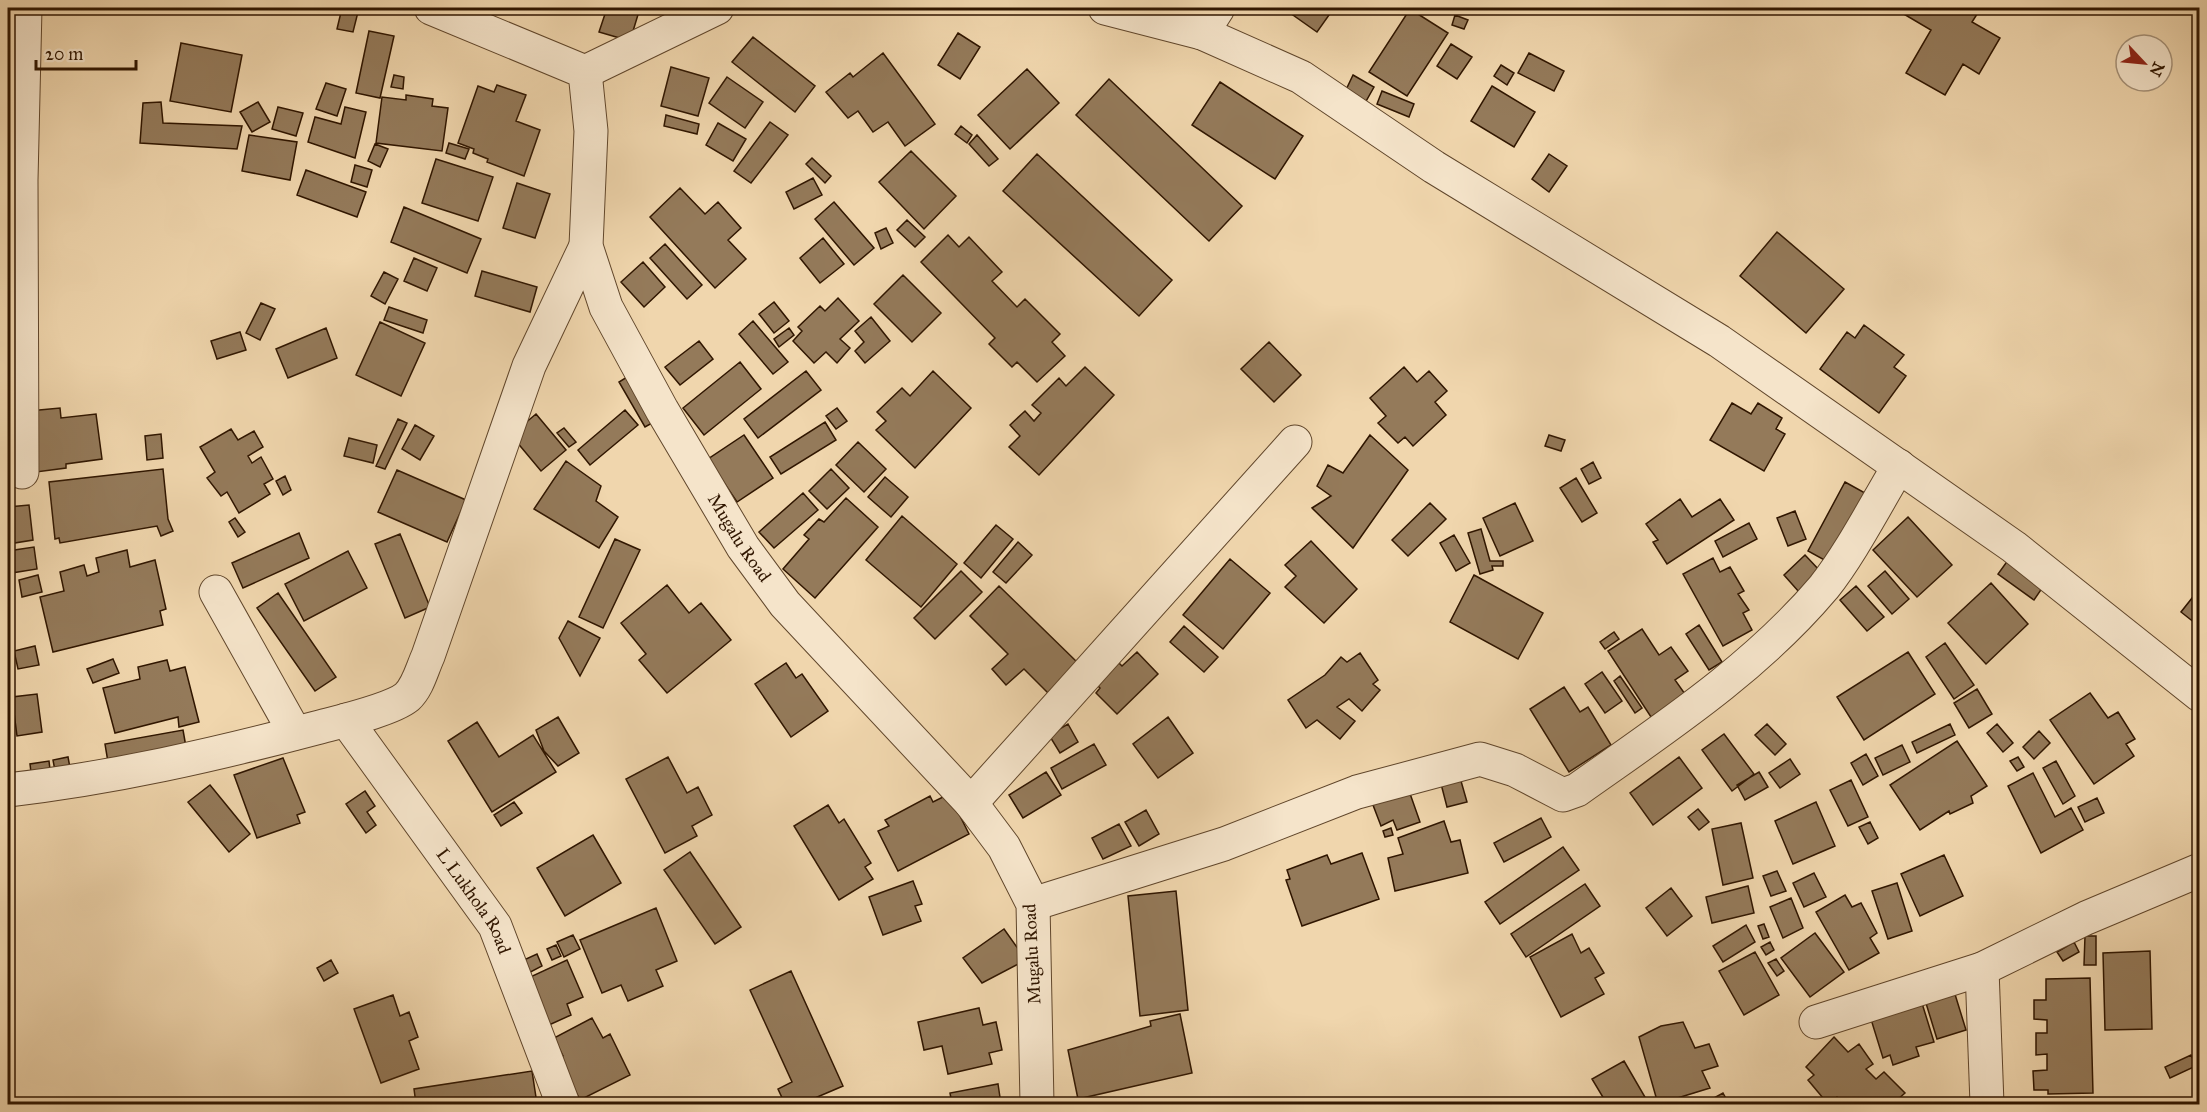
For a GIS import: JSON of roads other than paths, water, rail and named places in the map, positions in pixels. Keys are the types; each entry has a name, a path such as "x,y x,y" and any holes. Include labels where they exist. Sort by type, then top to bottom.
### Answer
{"street":[{"path":"21,472 21,180 26,8"},
{"path":"431,8 585,72 717,8"},
{"path":"1105,8 1210,20 1301,77 1434,167 1719,341 2014,547 2199,695"},
{"name":"Mugalu Road","path":"585,72 591,131 586,246 606,307 662,410 743,547 785,604 971,803 1004,847 1033,904 1037,1104"},
{"path":"8,790 68,784 202,758 346,720 407,697 416,684 457,576 529,366 586,246"},
{"path":"971,803 1295,442"},
{"path":"1033,904 1224,844 1357,792 1480,759 1496,762 1515,770 1563,795 1576,790 1679,717 1745,665 1795,616 1825,585 1899,466"},
{"path":"216,592 295,733"},
{"name":"L Lukhola Road","path":"346,720 495,926 563,1104"},
{"path":"1816,1022 1982,969 2086,918 2199,870"},
{"path":"1982,969 1987,1104"}]}
